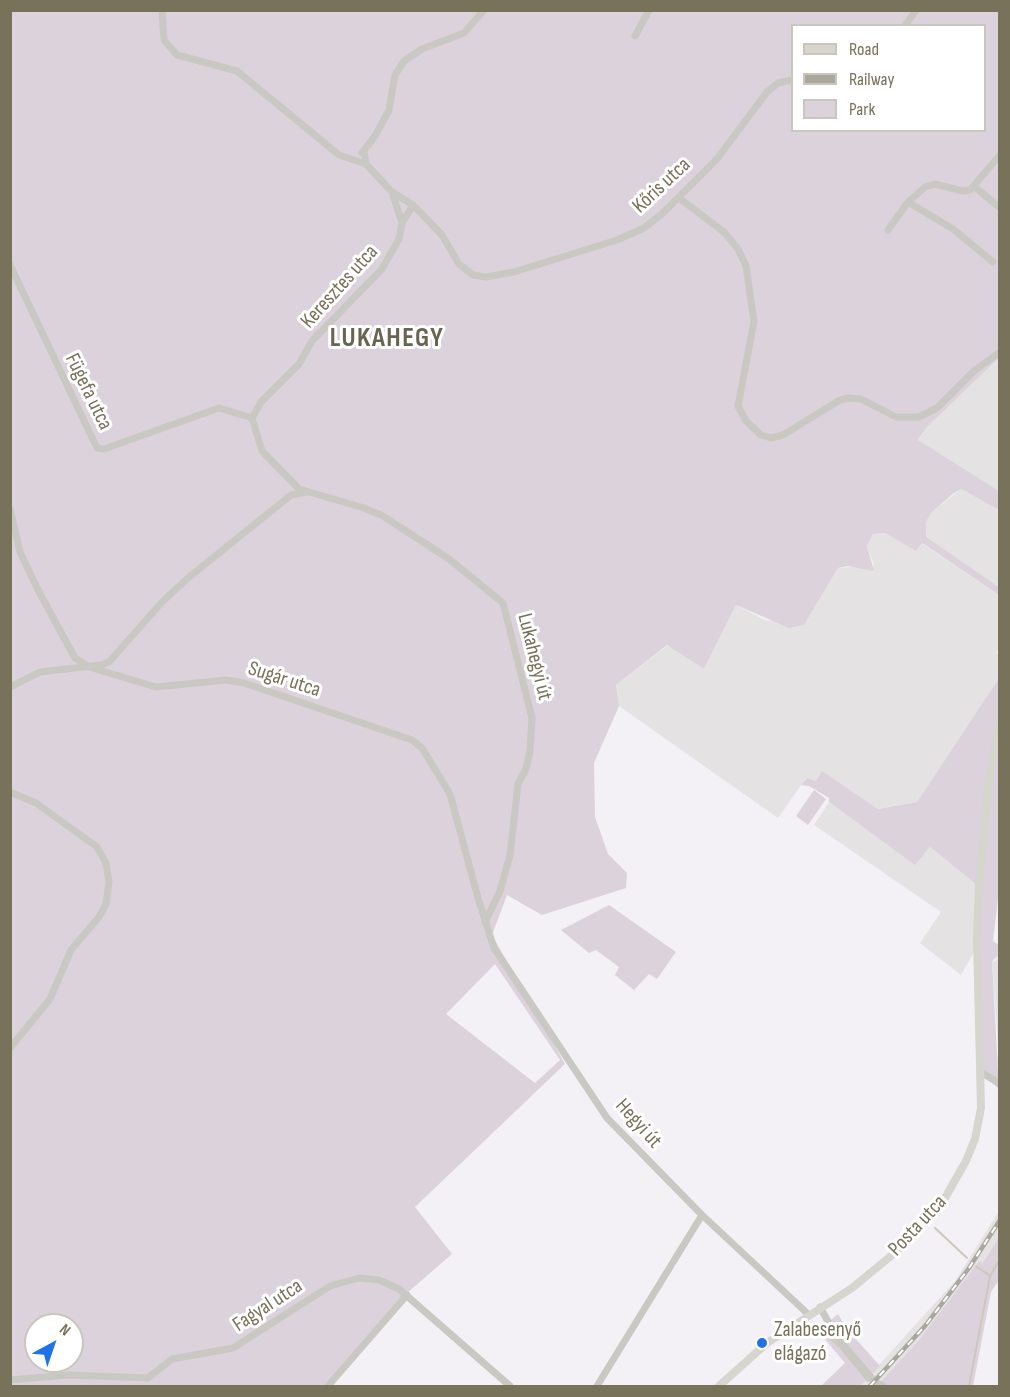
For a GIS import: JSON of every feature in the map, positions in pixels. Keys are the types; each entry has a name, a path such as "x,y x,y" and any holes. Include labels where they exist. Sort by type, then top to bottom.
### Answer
{"main road":[{"name":"Posta utca","path":"719,1386 767,1343 808,1314 852,1288 886,1261 928,1221 961,1173 975,1139 981,1108 977,940 990,767 999,720"}],"street":[{"path":"162,10 164,40 177,55 237,70 339,155 366,164 393,192 413,205"},
{"path":"356,160 389,110 395,75 404,62 422,49 464,33 484,10"},
{"path":"635,36 649,10"},
{"path":"906,24 916,10"},
{"name":"Kőris utca","path":"413,205 442,235 459,264 473,275 486,277 514,272 617,240 644,228 679,198 717,159 767,92 778,83 791,80"},
{"path":"364,151 366,164"},
{"path":"888,230 908,202 930,184 963,191 975,187 999,155"},
{"path":"975,187 999,208"},
{"path":"393,192 402,223"},
{"path":"679,198 724,232 738,249 746,266 754,321 738,406 746,422 761,435 771,438 790,432 844,398 861,399 896,417 919,417 937,408 974,371 999,352"},
{"path":"908,202 953,229 993,262"},
{"name":"Keresztes utca","path":"252,418 261,402 298,364 312,341 388,262 399,239 402,223 413,205"},
{"name":"Fügefa utca","path":"10,265 97,448 104,449 219,408 252,418"},
{"path":"252,418 262,451 293,483 291,495"},
{"name":"Lukahegyi út","path":"293,483 306,492 364,508 383,516 449,560 503,603 532,718 530,752 526,769 518,784 510,855 500,891 485,922"},
{"path":"10,687 40,672 88,667 109,662 163,601 188,578 291,495 306,492"},
{"path":"10,510 20,552 38,590 75,658 88,667"},
{"name":"Sugár utca","path":"88,667 156,687 226,681 244,683 412,740 432,761 450,794 485,922"},
{"path":"10,792 36,803 97,847 106,863 109,882 106,904 99,917 71,950 50,999 10,1048"},
{"name":"Hegyi út","path":"485,922 503,963 607,1118 702,1215 808,1314"},
{"path":"981,1072 999,1084"},
{"path":"597,1386 702,1215"},
{"name":"Fagyal utca","path":"10,1380 69,1375 148,1377 172,1359 233,1348 330,1286 349,1280 379,1280 407,1295 510,1386"},
{"path":"328,1386 407,1295"},
{"path":"820,1307 836,1336 874,1382 883,1386"}],"shaded area":[{"path":"999,358 999,491 918,441 926,428"},
{"path":"961,489 999,510 999,587 926,538 926,522 932,512"},
{"path":"885,533 915,550 921,543 999,595 999,648 996,653 999,655 999,678 917,802 878,809 822,772 816,781 806,778 778,818 619,706 616,685 668,645 704,669 736,605 765,620 804,625 838,568 874,565 867,546 873,534"},
{"path":"829,802 915,864 930,847 977,885 974,952 961,975 920,943 941,912 814,825"},
{"path":"999,954 999,1056 992,960 995,962"},
{"path":"999,1211 999,1237 983,1264 979,1261 918,1341 877,1386 860,1386 955,1281"}],"green space":[{"path":"10,11 999,11 999,358 926,428 918,440 999,491 999,510 961,489 954,493 932,512 926,522 926,537 999,587 999,595 922,543 916,551 885,533 873,534 867,546 874,571 848,566 838,568 804,625 789,628 736,605 704,669 667,645 616,685 619,706 594,763 595,817 608,854 627,873 626,888 542,915 507,895 492,935 565,1064 415,1207 452,1254 399,1300 325,1386 11,1386","holes":["495,964 560,1060 535,1083 446,1014"]},
{"path":"999,678 1000,881 993,941 999,945 1000,954 992,961 999,1089 982,1074 977,885 930,847 915,865 829,802 829,798 809,786 801,785 807,778 816,781 822,771 878,809 917,802"},
{"path":"814,790 826,799 808,825 796,816"},
{"path":"609,905 676,952 657,979 649,974 634,990 615,975 619,967 596,950 589,953 561,930"},
{"path":"999,1237 999,1280 991,1292 973,1386 877,1386 918,1341 979,1261 983,1263"},
{"path":"838,1314 846,1328 880,1366 860,1386 821,1386 845,1363 818,1331"}],"waterway":[{"path":"935,1228 967,1258"},
{"path":"969,1386 990,1276 1000,1259"},
{"path":"976,1266 990,1276"},
{"path":"813,1324 840,1347 868,1381"}],"railway":[{"path":"870,1386 925,1326 969,1268 1000,1220"}],"place":[{"name":"Zalabesenyő elágazó","path":"762,1343"}],"district":[{"name":"LUKAHEGY","path":"387,339"}]}
